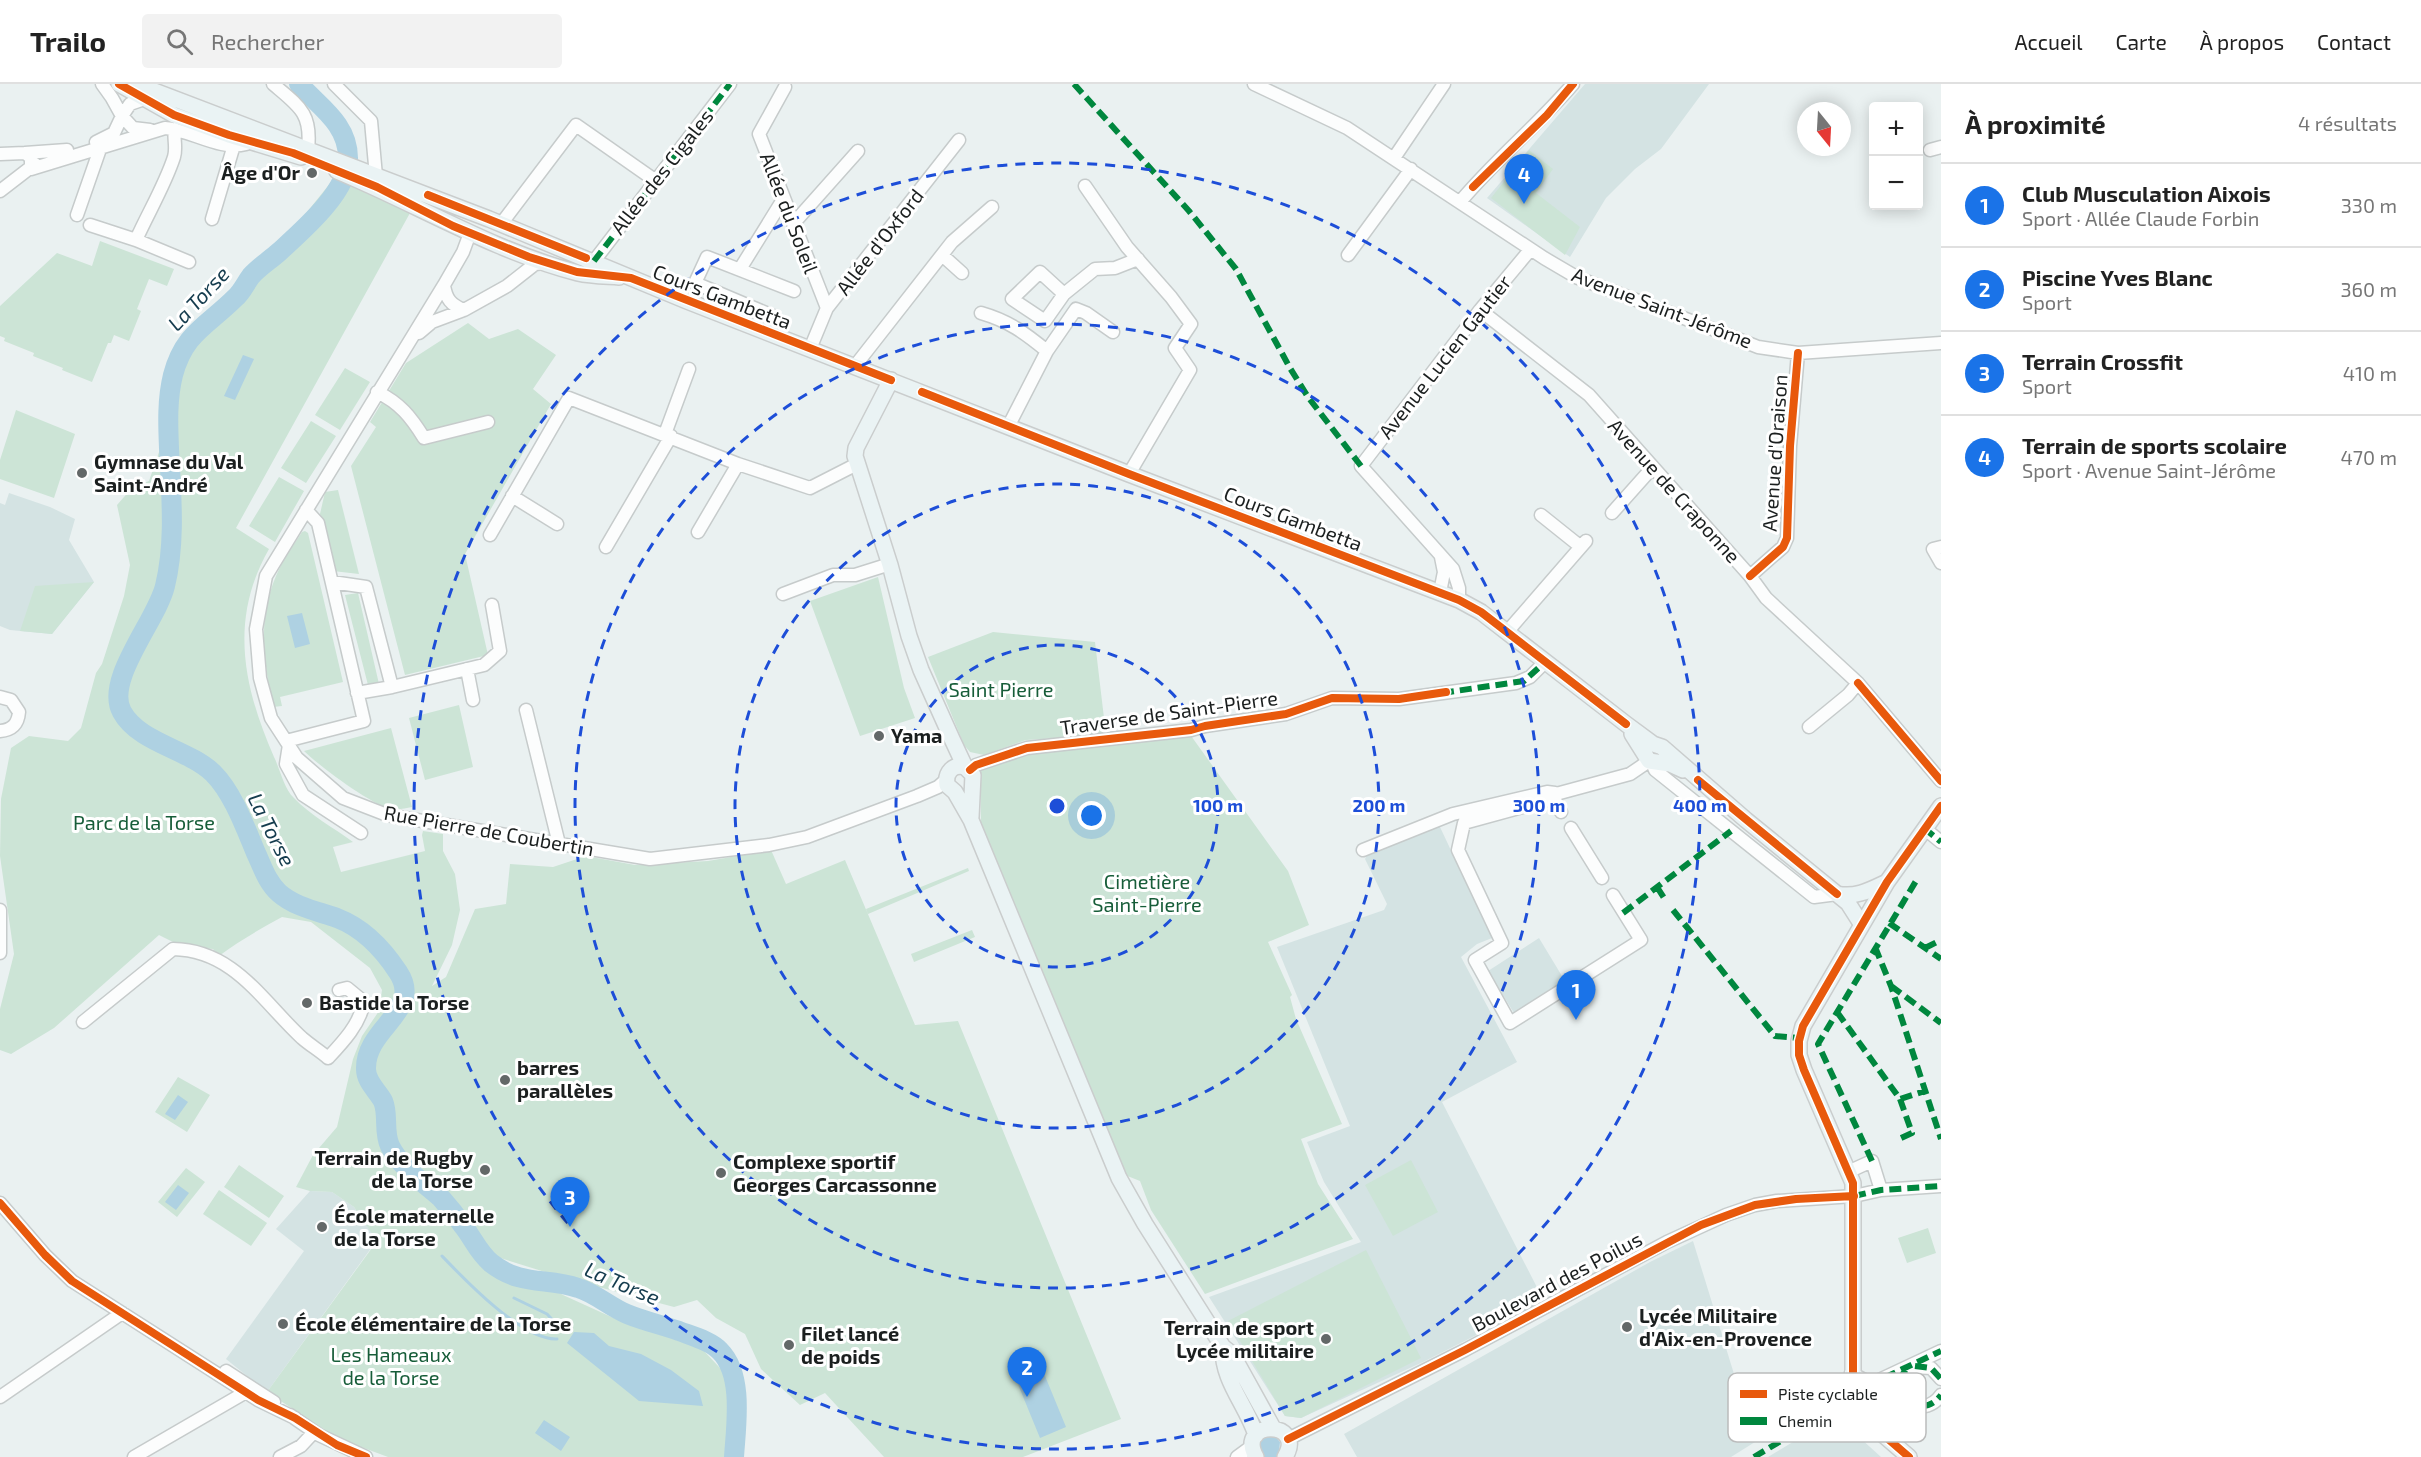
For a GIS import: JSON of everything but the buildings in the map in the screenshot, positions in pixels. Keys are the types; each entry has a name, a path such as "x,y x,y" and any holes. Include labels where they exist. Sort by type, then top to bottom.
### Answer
{"main road":[{"path":"119,84 174,115 241,144 293,153 348,170"},
{"path":"136,84 308,149 348,170"},
{"name":"Cours Gambetta","path":"348,170 376,176 501,224 591,268"},
{"name":"Cours Gambetta","path":"348,170 470,233 546,263 591,268 631,278 1008,427 1459,600 1481,612 1626,724 1653,755 1698,780 1852,906 1862,925"},
{"path":"417,207 418,197 428,195"},
{"path":"891,380 856,448 857,464 890,564 909,636 952,739 954,779 1119,1178 1145,1224 1223,1347 1232,1354 1273,1428"},
{"path":"954,779 973,779 971,820"},
{"path":"1851,1373 1854,1196 1850,1171 1804,1070 1799,1055 1799,1041 1803,1026 1821,993 1887,882 1941,806"},
{"name":"Cours Gambetta","path":"1837,894 1851,896 1862,894 1887,882"},
{"path":"1223,1347 1223,1360 1230,1383 1253,1424 1255,1446"},
{"path":"1255,1446 1264,1429 1273,1428 1282,1432 1288,1440 1285,1457"},
{"path":"1892,1442 1909,1457"}],"street":[{"path":"102,84 122,116 133,128 176,129 241,144"},
{"path":"273,84 298,105 309,123 308,149"},
{"path":"334,84 371,121 376,176"},
{"name":"Allée des Cigales","path":"591,268 730,84"},
{"name":"Avenue Saint-Jérôme","path":"1254,84 1347,128 1530,250 1578,278 1758,347 1798,353 1941,343"},
{"path":"1394,158 1444,84"},
{"path":"1460,202 1574,84"},
{"name":"Allée du Soleil","path":"785,87 759,134 827,308"},
{"path":"0,191 31,169 39,160 110,136 114,133 130,104 145,98 164,95"},
{"path":"212,219 241,144 234,121"},
{"path":"501,224 576,125 656,181"},
{"path":"136,240 175,154 176,129"},
{"path":"31,169 154,130"},
{"name":"Allée d'Oxford","path":"810,349 827,308 959,140"},
{"path":"77,214 100,149"},
{"path":"6,154 67,150"},
{"path":"793,224 858,151"},
{"path":"25,153 31,158 31,169"},
{"path":"6,154 18,156 31,169"},
{"path":"1348,255 1411,169"},
{"path":"1084,186 1127,247 1172,297 1191,324 1175,348 1190,370 1129,474"},
{"path":"740,269 784,198"},
{"path":"855,366 952,242 992,207"},
{"path":"90,225 136,240 189,262"},
{"name":"Rue Pierre de Coubertin","path":"470,233 463,252 444,285 266,576 256,628 260,678 271,718 297,758 343,798 387,815 650,859 770,845 807,837 954,779"},
{"name":"Avenue Lucien Gautier","path":"1441,555 1361,466 1480,310 1530,250"},
{"path":"942,255 962,273"},
{"path":"773,316 695,283 707,257 795,291"},
{"path":"1065,294 1095,268 1115,268 1138,259"},
{"path":"408,341 432,322 464,310 507,286 535,264 546,263"},
{"path":"444,285 448,300 454,306 464,310"},
{"path":"1008,427 1047,351 1076,309 1086,313 1113,332"},
{"name":"Avenue de Craponne","path":"1480,310 1589,395 1750,576 1766,598 1858,683 1941,781"},
{"path":"981,313 1002,319 1047,351"},
{"name":"Avenue d'Oraison","path":"1750,576 1783,547 1787,538 1790,446 1798,353"},
{"path":"606,546 668,435 689,369"},
{"path":"377,392 394,400 410,415 424,438 488,422"},
{"path":"490,535 569,398 738,464 810,488 857,464"},
{"path":"698,532 738,464"},
{"path":"1612,513 1653,467"},
{"path":"512,496 557,524"},
{"path":"306,510 318,523 364,721 287,743 286,764 303,795 361,833"},
{"path":"1507,632 1583,544 1542,515"},
{"path":"1941,547 1933,549 1941,563"},
{"path":"1440,592 1444,572 1441,555"},
{"path":"1441,555 1453,569 1459,588 1459,600"},
{"path":"783,594 833,574 855,575 890,564"},
{"path":"332,582 366,587 392,687"},
{"path":"357,693 484,665 500,651 492,605"},
{"name":"Traverse de Saint-Pierre","path":"954,779 976,765 1027,748 1191,730 1212,724 1286,714 1332,698 1399,699 1524,681 1545,662"},
{"path":"466,669 473,700"},
{"path":"1809,727 1848,695 1858,683"},
{"path":"0,731 11,728 18,717 15,704 1,695"},
{"path":"526,710 559,844"},
{"path":"1613,895 1641,940 1510,1023 1474,960 1502,943 1458,850 1464,823 1630,774 1653,755"},
{"name":"Cours Gambetta","path":"1653,755 1655,770 1814,897 1837,894"},
{"path":"1363,850 1453,814 1547,792 1556,796 1561,812"},
{"path":"1571,828 1602,878"},
{"path":"1924,828 1941,842"},
{"path":"0,910 0,953"},
{"path":"83,1022 173,949 194,950 213,957 245,978 303,1039 328,1058 345,1040 363,1011 364,1002 348,988 339,990"},
{"path":"1850,1171 1872,1161 1881,1190"},
{"name":"Boulevard des Poilus","path":"1288,1440 1701,1225 1755,1205 1796,1199 1854,1196 1881,1190 1941,1186"},
{"path":"0,1203 58,1270 122,1313 295,1418 314,1432 366,1457"},
{"path":"0,1397 122,1313"},
{"path":"1897,1373 1941,1352"},
{"path":"1909,1368 1931,1368 1941,1379"},
{"path":"1905,1373 1909,1368"},
{"path":"134,1457 248,1389"},
{"path":"1926,1405 1933,1403 1941,1395"},
{"path":"280,1457 301,1446 314,1432"},
{"path":"1237,1457 1255,1446"}],"shaded area":[{"path":"1585,84 1709,84 1661,149 1635,169 1606,198 1570,257 1487,198"},
{"path":"9,493 50,507 75,519 69,540 94,582 52,634 10,630 0,626 0,503 5,505"},
{"path":"1440,821 1440,827 1492,938 1477,944 1461,957 1517,1062 1442,1102 1544,1301 1423,1362 1301,1418 1285,1416 1209,1297 1361,1242 1324,1182 1307,1142 1350,1126 1277,947 1384,910 1387,904 1365,859 1369,851"},
{"path":"1539,938 1565,981 1514,1013 1488,971"},
{"path":"310,1191 332,1192 354,1207 377,1240 267,1392 226,1359 304,1251 276,1229"},
{"name":"Lycée Militaire d'Aix-en-Provence","path":"1693,1241 1734,1373 1728,1373 1728,1442 1755,1442 1731,1457 1357,1457 1344,1434 1650,1262"},
{"path":"1793,1442 1865,1442 1881,1457 1768,1457"}],"green space":[{"path":"1529,150 1553,169 1536,193 1580,227 1565,255 1491,198"},
{"path":"336,176 410,213 236,528 269,549 256,575 249,601 245,627 245,653 248,678 263,731 288,789 307,810 353,842 333,847 341,872 425,851 423,831 443,834 443,851 455,874 460,910 452,945 432,986 446,977 475,909 506,904 510,864 553,867 586,856 635,865 708,861 771,850 786,884 845,860 915,1025 958,1021 1121,1419 1023,1457 884,1457 825,1393 800,1405 761,1369 745,1334 716,1318 697,1300 674,1307 561,1277 497,1257 563,1295 618,1320 687,1333 736,1385 737,1409 733,1457 388,1457 337,1438 267,1392 377,1241 354,1207 332,1192 310,1191 296,1187 313,1155 337,1127 353,1059 362,1036 379,1011 382,990 370,968 311,922 282,917 219,956 213,949 181,946 159,935 54,1028 11,1054 0,1050 0,1009 14,954 0,856 1,799 11,748 29,736 68,741 81,728 96,673 102,664 124,596 130,565 117,505 131,489 149,481 169,423 183,340 209,316 233,304"},
{"path":"100,241 174,269 167,286 149,279 137,309 141,311 129,341 114,335 111,343 108,343 92,382 4,341 5,338 0,336 0,306 57,253 92,266"},
{"path":"468,323 489,339 518,329 556,355 533,389 551,404 465,554 488,655 405,675 351,466 376,427 370,422 406,363"},
{"path":"345,368 370,382 340,430 315,415"},
{"path":"16,410 75,434 54,498 0,479 0,460"},
{"path":"311,421 336,436 306,483 281,468"},
{"path":"279,477 304,491 275,542 249,526"},
{"path":"338,490 359,574 333,571 320,514 325,492"},
{"path":"302,532 308,533 343,682 280,697 282,706 273,707 265,657 266,609 278,570"},
{"name":"Saint Pierre","path":"878,577 904,688 915,718 860,736 810,601"},
{"path":"94,582 52,634 20,631 35,586"},
{"path":"358,593 379,684 368,685 345,595"},
{"name":"Saint Pierre","path":"993,632 1095,642 1106,735 1026,740 984,755 970,752 964,745 928,657"},
{"path":"459,705 473,767 425,780 409,718"},
{"path":"391,728 412,807 393,809 373,801 321,766 304,751"},
{"name":"Cimetière Saint-Pierre","path":"1189,733 1288,871 1309,925 1268,942 1292,995 1290,997 1296,1019 1342,1124 1301,1139 1318,1184 1353,1239 1205,1294 1151,1210 1140,1181 1125,1175 981,824 980,768 1020,751"},
{"path":"968,868 969,871 868,914 866,909"},
{"path":"972,930 975,937 914,962 911,954"},
{"path":"178,1077 210,1095 187,1132 155,1112"},
{"path":"1411,1160 1438,1212 1393,1236 1365,1185"},
{"path":"239,1165 284,1196 269,1218 224,1187"},
{"path":"186,1168 205,1182 177,1217 158,1202"},
{"path":"219,1190 267,1223 251,1246 203,1214"},
{"path":"1928,1228 1936,1253 1907,1263 1898,1238"},
{"name":"Terrain de sport Lycée militaire","path":"1366,1250 1421,1358 1301,1418 1285,1416 1228,1321"}],"water":[{"path":"243,355 254,359 235,400 224,396"},
{"path":"302,613 310,644 295,648 287,616"},
{"path":"178,1095 188,1102 175,1120 165,1114"},
{"path":"178,1185 189,1193 176,1210 165,1202"},
{"path":"574,1332 594,1333 609,1346 641,1354 671,1370 699,1391 703,1406 639,1401 567,1343"},
{"path":"1036,1354 1066,1427 1040,1438 1010,1365"},
{"path":"544,1420 570,1437 561,1451 535,1433"},
{"path":"1264,1436 1275,1436 1280,1442 1279,1453 1276,1457 1263,1457 1259,1441"}],"waterway":[{"name":"La Torse","path":"299,84 338,125 347,146 346,171 333,197 311,222 254,273 242,291 198,331 183,349 178,361 171,384 168,412 171,552 160,600 134,650 120,684 118,699 122,712 140,731 203,765 220,781 238,811 271,884 279,893 299,905 355,927 379,947 398,972 404,986 404,998 399,1009 374,1042 368,1054 366,1074 383,1101 388,1140 400,1161 441,1198 483,1255 502,1271 524,1279 578,1288 627,1314 695,1337 716,1347 728,1361 736,1387 737,1416 734,1457"},
{"path":"442,1256 495,1307 512,1320 543,1337 557,1339"},
{"path":"514,1298 547,1314 564,1332"}],"marked path":[{"path":"594,261 730,84"},
{"path":"1074,84 1189,211 1236,269 1308,397 1361,466"},
{"path":"1442,693 1524,681 1545,662"},
{"path":"1924,828 1941,842"},
{"path":"1623,913 1731,831"},
{"path":"1872,1161 1818,1044 1916,881"},
{"path":"1657,887 1666,901"},
{"path":"1673,910 1775,1036 1799,1038"},
{"path":"1889,923 1941,959"},
{"path":"1925,948 1941,940"},
{"path":"1875,947 1891,986 1941,1139"},
{"path":"1891,986 1941,1023"},
{"path":"1837,1012 1900,1099 1925,1091"},
{"path":"1900,1099 1912,1133 1901,1138"},
{"path":"1854,1196 1881,1190 1941,1186"},
{"path":"1894,1373 1941,1351"},
{"path":"1915,1366 1931,1368 1941,1379"},
{"path":"1926,1405 1933,1403 1941,1395"},
{"path":"1754,1457 1779,1442"}],"cycle path":[{"path":"119,84 174,115 229,135 293,153 377,187 453,226 529,257 577,272 631,278 891,380"},
{"path":"1473,187 1547,115 1573,84"},
{"path":"428,195 586,258"},
{"path":"1750,576 1783,547 1787,538 1790,446 1798,353"},
{"path":"922,392 1459,600 1481,612 1626,724"},
{"path":"1858,683 1941,781"},
{"path":"970,770 976,765 1027,748 1191,730 1286,714 1332,698 1399,699 1446,692"},
{"path":"1698,780 1837,894"},
{"path":"1853,1373 1853,1183 1804,1070 1799,1055 1799,1041 1803,1026 1887,882 1941,806"},
{"path":"1288,1439 1465,1350 1701,1225 1755,1205 1796,1199 1854,1196"},
{"path":"0,1203 45,1255 72,1281 258,1400 295,1418 337,1445 366,1457"},
{"path":"1892,1442 1909,1457"}],"place":[{"name":"Âge d'Or","path":"312,173"},
{"name":"Terrain de sports scolaire","path":"1524,204"},
{"name":"Gymnase du Val Saint-André","path":"82,473"},
{"name":"Yama","path":"879,736"},
{"name":"Bastide la Torse","path":"307,1003"},
{"name":"Club Musculation Aixois","path":"1576,1020"},
{"name":"barres parallèles","path":"505,1080"},
{"name":"Terrain de Rugby de la Torse","path":"485,1170"},
{"name":"Complexe sportif Georges Carcassonne","path":"721,1173"},
{"name":"École maternelle de la Torse","path":"322,1227"},
{"name":"Terrain Crossfit","path":"570,1227"},
{"name":"École élémentaire de la Torse","path":"283,1324"},
{"name":"Lycée Militaire d'Aix-en-Provence","path":"1627,1327"},
{"name":"Terrain de sport Lycée militaire","path":"1326,1339"},
{"name":"Filet lancé de poids","path":"789,1345"},
{"name":"Piscine Yves Blanc","path":"1027,1397"}],"park label":[{"name":"Parc de la Torse","path":"144,823"},
{"name":"Les Hameaux de la Torse","path":"391,1366"}]}
